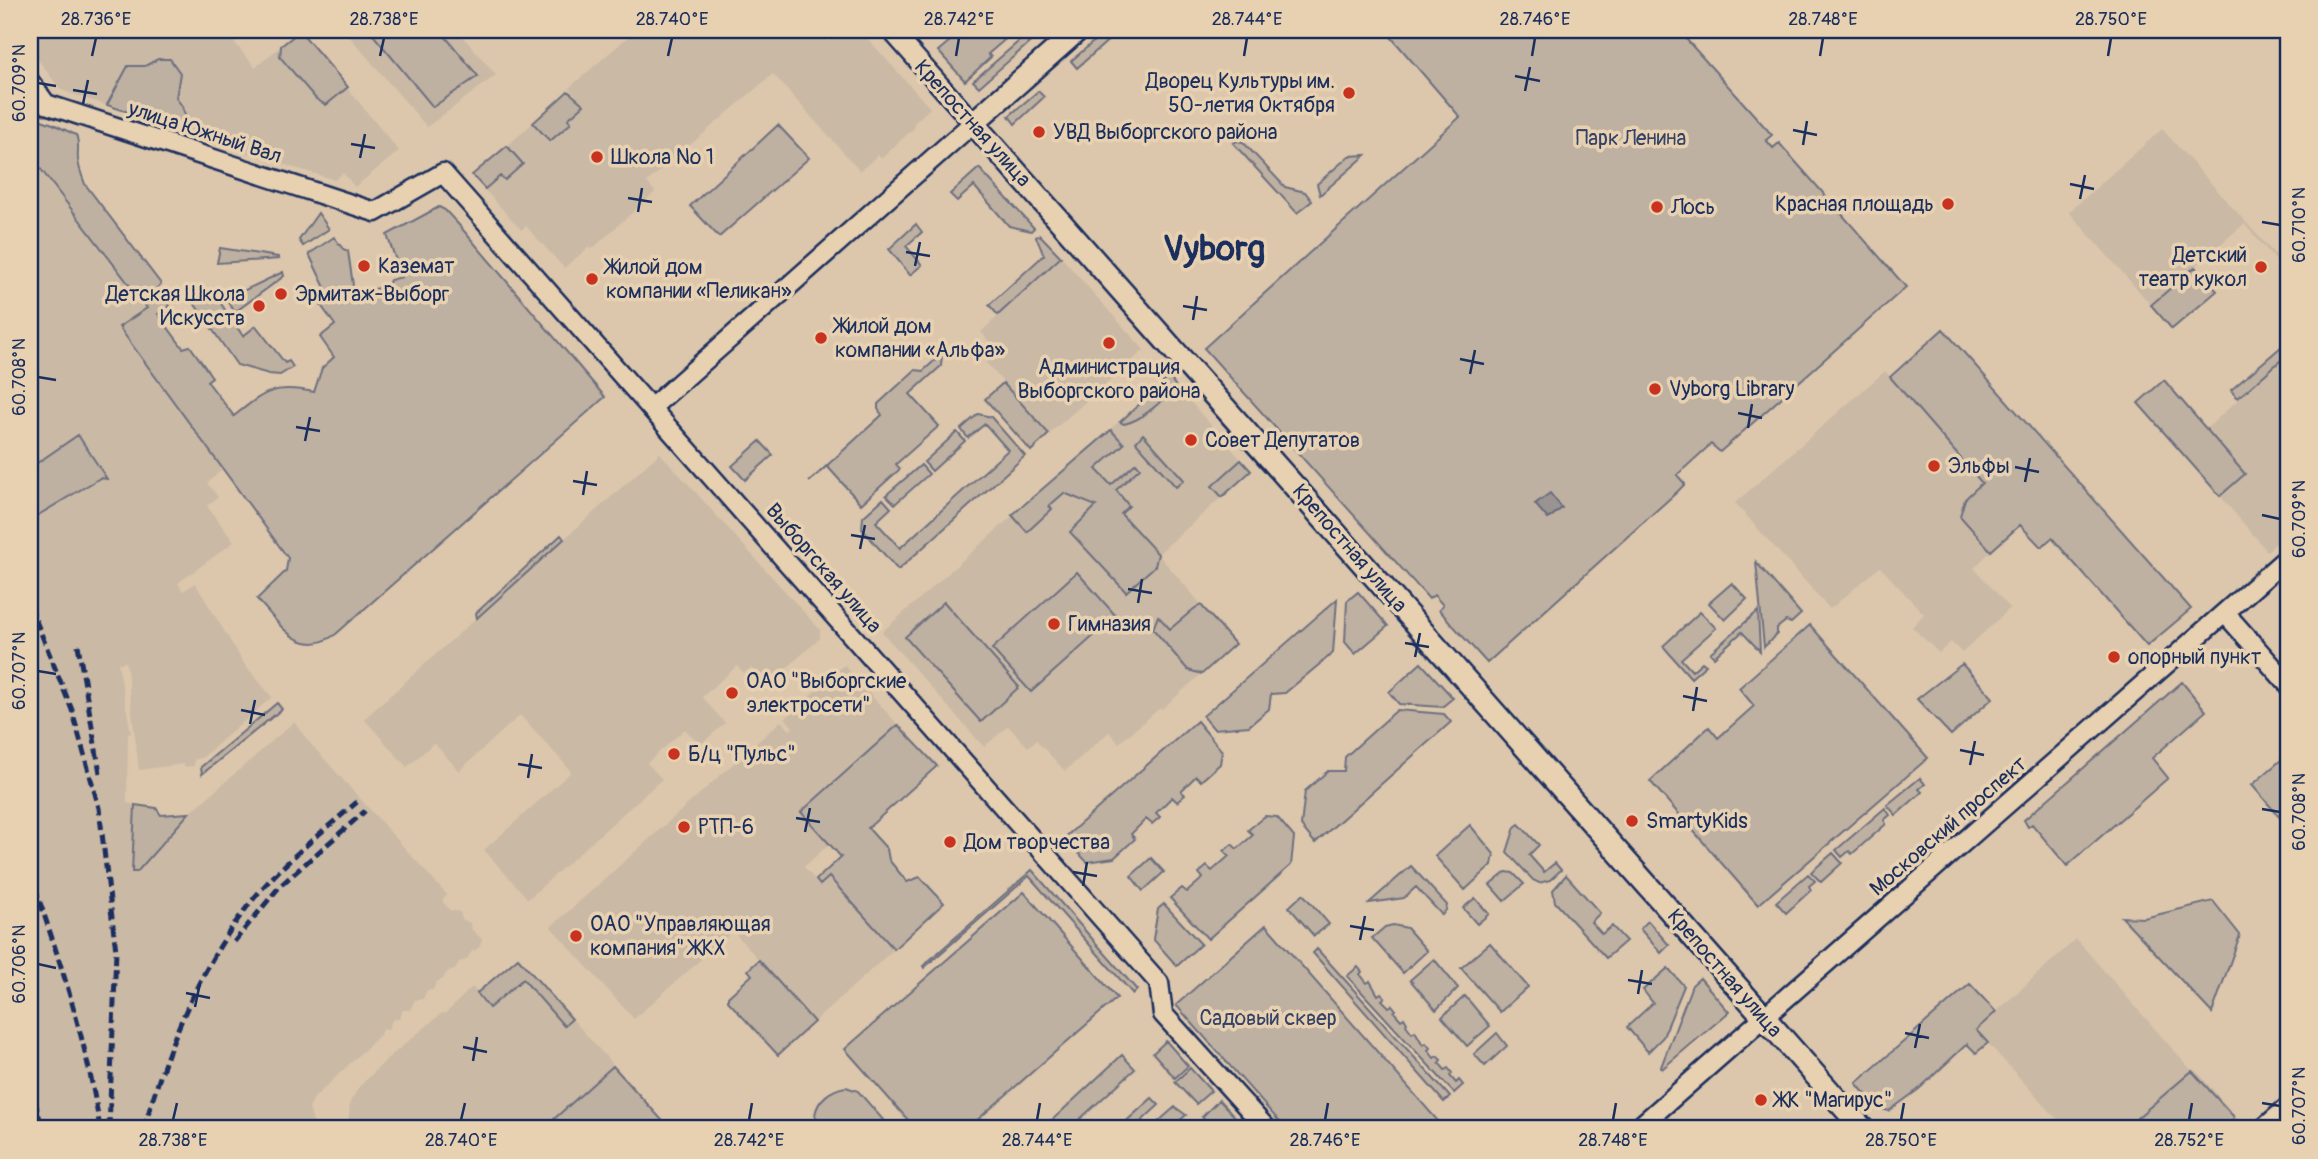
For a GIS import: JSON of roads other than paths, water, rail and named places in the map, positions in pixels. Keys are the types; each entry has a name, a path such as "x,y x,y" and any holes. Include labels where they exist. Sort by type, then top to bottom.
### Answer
{"main road":[{"path":"974,123 1078,30"},
{"name":"Крепостная улица","path":"974,123 1863,1129"}],"street":[{"name":"Крепостная улица","path":"891,30 974,123"},
{"name":"улица Южный Вал","path":"30,82 46,104 375,212 443,173"},
{"path":"652,408 974,123"},
{"name":"Выборгская улица","path":"443,173 1159,983 1163,1014 1267,1129"},
{"name":"Московский проспект","path":"1637,1129 2288,557"},
{"path":"2225,613 2288,684"},
{"path":"2263,1129 2288,1107"}],"railway":[{"path":"30,606 72,710 99,808 116,951 109,1129"},
{"path":"78,645 100,773"},
{"path":"144,1129 186,1010 232,927 275,875 357,802"},
{"path":"234,942 280,886 365,811"},
{"path":"30,873 80,1031 100,1129"},
{"path":"30,1086 43,1129"},
{"path":"30,1121 32,1129"}],"place":[{"name":"Дворец Культуры им. 50-летия Октября","path":"1349,93"},
{"name":"УВД Выборгского района","path":"1039,132"},
{"name":"Школа № 1","path":"597,157"},
{"name":"Красная площадь","path":"1948,204"},
{"name":"Лось","path":"1657,207"},
{"name":"Каземат","path":"364,266"},
{"name":"Детский театр кукол","path":"2261,267"},
{"name":"Жилой дом компании «Пеликан»","path":"592,279"},
{"name":"Эрмитаж-Выборг","path":"281,294"},
{"name":"Детская Школа Искусств","path":"259,306"},
{"name":"Жилой дом компании «Альфа»","path":"821,338"},
{"name":"Администрация Выборгского района","path":"1109,343"},
{"name":"Vyborg Library","path":"1655,389"},
{"name":"Совет Депутатов","path":"1191,440"},
{"name":"Эльфы","path":"1934,466"},
{"name":"Гимназия","path":"1054,624"},
{"name":"опорный пункт","path":"2114,657"},
{"name":"ОАО \"Выборгские электросети\"","path":"732,693"},
{"name":"Б/ц \"Пульс\"","path":"674,754"},
{"name":"SmartyKids","path":"1632,821"},
{"name":"РТП-6","path":"684,827"},
{"name":"Дом творчества","path":"950,842"},
{"name":"ОАО \"Управляющая компания\" ЖКХ","path":"576,936"},
{"name":"ЖК \"Магирус\"","path":"1761,1100"}],"district":[{"name":"Vyborg","path":"1214,248"}],"park label":[{"name":"Парк Ленина","path":"1631,138"},
{"name":"Садовый сквер","path":"1268,1018"}]}
